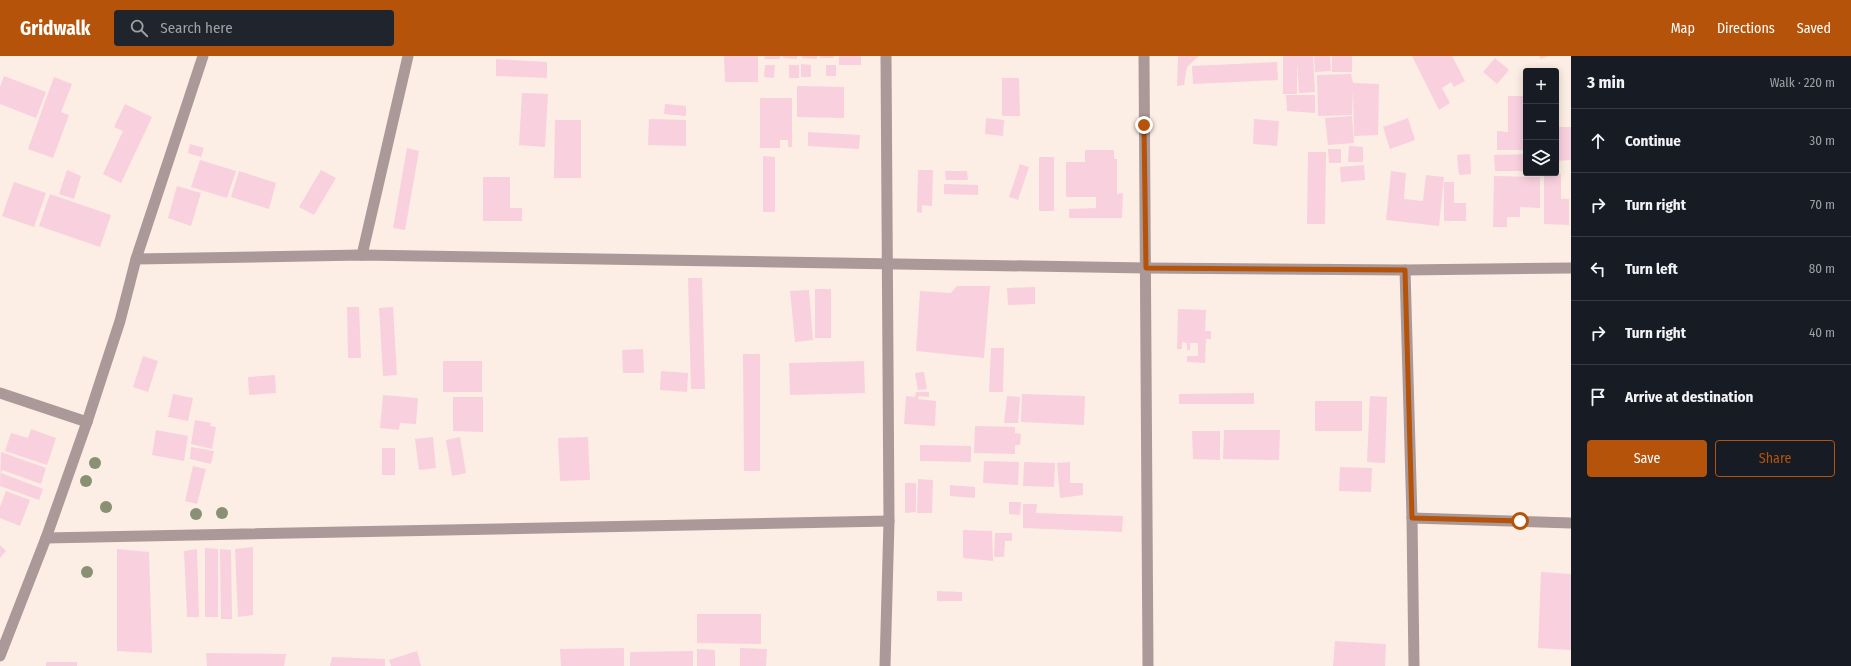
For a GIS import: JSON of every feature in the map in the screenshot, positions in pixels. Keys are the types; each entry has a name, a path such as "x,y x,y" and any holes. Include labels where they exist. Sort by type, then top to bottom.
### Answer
{"street":[{"path":"0,656 46,538 87,422 120,321 136,259 203,56"},
{"path":"362,256 408,56"},
{"path":"885,666 889,521 886,56"},
{"path":"1144,56 1148,666"},
{"path":"136,259 362,256 1146,268 1405,270 1571,268"},
{"path":"1405,270 1412,518 1414,666"},
{"path":"0,393 87,422"},
{"path":"1412,518 1571,523"},
{"path":"46,538 889,521"}],"building":[{"path":"724,56 758,56 758,82 725,82"},
{"path":"765,56 780,56 780,59 764,59"},
{"path":"783,56 797,56 797,59 783,58"},
{"path":"802,56 817,56 817,59 802,58"},
{"path":"820,56 834,56 834,58 820,58"},
{"path":"839,56 861,56 861,65 839,65"},
{"path":"1178,56 1199,56 1187,67 1184,85 1177,86"},
{"path":"1283,56 1313,56 1315,92 1299,93 1297,62 1297,94 1283,94"},
{"path":"1314,56 1330,56 1331,71 1315,72"},
{"path":"1332,56 1352,56 1352,72 1332,72"},
{"path":"1412,56 1452,56 1465,81 1454,87 1451,82 1442,88 1450,103 1439,110"},
{"path":"1540,56 1549,56 1540,59"},
{"path":"1495,58 1509,70 1497,84 1483,72"},
{"path":"496,59 547,62 547,78 496,76"},
{"path":"1277,62 1278,80 1193,84 1192,66"},
{"path":"801,64 811,65 811,77 801,77"},
{"path":"765,65 775,65 774,78 764,77"},
{"path":"789,65 799,65 799,78 789,78"},
{"path":"826,65 836,65 836,76 826,76"},
{"path":"1351,74 1353,83 1379,84 1378,135 1354,136 1353,88 1352,115 1318,116 1317,75"},
{"path":"4,76 46,92 36,118 0,104 0,87"},
{"path":"54,77 72,84 61,112 69,115 53,158 28,149"},
{"path":"1002,78 1019,78 1020,116 1002,116"},
{"path":"797,86 844,87 844,118 797,117"},
{"path":"522,93 548,94 545,147 519,145"},
{"path":"1286,95 1315,95 1315,113 1287,111"},
{"path":"1508,96 1523,96 1523,150 1497,150 1497,131 1508,132"},
{"path":"760,98 792,98 792,147 788,147 788,140 780,140 780,148 760,148"},
{"path":"125,104 152,117 121,183 103,174 123,131 114,127"},
{"path":"665,104 686,106 686,116 664,114"},
{"path":"1352,116 1354,143 1328,145 1325,118"},
{"path":"986,118 1004,120 1003,136 985,134"},
{"path":"1408,118 1415,140 1390,149 1383,127"},
{"path":"649,119 686,120 686,146 648,145"},
{"path":"1254,119 1279,121 1277,146 1253,144"},
{"path":"555,120 581,120 581,178 554,178"},
{"path":"1559,127 1571,127 1571,160 1559,161"},
{"path":"808,132 860,135 859,149 808,146"},
{"path":"190,144 204,148 201,157 188,153"},
{"path":"1349,146 1363,147 1363,162 1348,162"},
{"path":"407,148 419,151 405,230 393,228"},
{"path":"1328,149 1341,149 1341,163 1329,163"},
{"path":"1085,150 1114,150 1114,159 1117,159 1117,194 1123,193 1122,218 1069,218 1069,209 1096,208 1096,197 1066,197 1066,162 1085,162"},
{"path":"1308,152 1326,152 1325,224 1307,224"},
{"path":"1470,154 1471,174 1459,175 1457,155"},
{"path":"1523,154 1523,171 1495,171 1494,155"},
{"path":"763,156 775,157 775,212 763,212"},
{"path":"1039,157 1054,157 1054,211 1039,211"},
{"path":"200,160 236,171 227,198 191,187"},
{"path":"1020,164 1029,167 1018,200 1009,197"},
{"path":"1364,165 1365,180 1341,182 1340,167"},
{"path":"67,170 81,176 74,199 59,194"},
{"path":"321,170 336,178 314,215 299,207"},
{"path":"918,170 933,170 932,206 922,205 922,213 917,212"},
{"path":"239,171 276,183 269,209 231,197"},
{"path":"945,171 967,171 968,180 946,180"},
{"path":"1391,171 1406,173 1404,199 1423,201 1426,175 1444,177 1439,226 1386,220"},
{"path":"1559,174 1561,174 1561,199 1569,199 1569,225 1544,224 1544,176 1559,176"},
{"path":"1494,176 1540,177 1540,208 1520,207 1520,217 1507,217 1507,227 1493,227"},
{"path":"483,177 510,177 510,208 522,208 522,221 483,221"},
{"path":"14,182 46,193 34,227 2,216"},
{"path":"1444,182 1454,182 1454,203 1466,203 1466,221 1444,221"},
{"path":"944,184 978,185 978,195 944,194"},
{"path":"177,186 201,193 191,226 168,218"},
{"path":"50,194 111,215 100,247 39,226"},
{"path":"688,278 702,278 705,389 691,389"},
{"path":"957,286 990,286 984,358 916,351 920,291 951,293"},
{"path":"1035,287 1035,304 1008,305 1007,288"},
{"path":"815,289 831,289 831,338 815,338"},
{"path":"809,290 813,340 795,342 790,291"},
{"path":"347,307 359,307 361,358 348,358"},
{"path":"393,307 397,375 383,376 379,308"},
{"path":"1178,309 1206,310 1205,331 1211,331 1211,339 1206,339 1205,363 1187,362 1187,356 1198,356 1198,343 1190,343 1190,350 1187,350 1187,343 1182,342 1182,349 1177,349"},
{"path":"991,348 1004,348 1003,392 989,392"},
{"path":"643,349 644,373 623,373 622,350"},
{"path":"743,354 760,354 760,471 744,471"},
{"path":"143,356 158,361 148,392 133,387"},
{"path":"443,361 482,361 482,392 443,392"},
{"path":"864,361 865,393 790,395 789,363"},
{"path":"661,371 688,373 687,392 660,390"},
{"path":"924,372 927,389 918,390 915,373"},
{"path":"275,375 276,393 249,395 248,377"},
{"path":"916,392 929,392 929,397 919,396 918,399 936,401 935,426 904,424 906,396 915,397"},
{"path":"1254,393 1254,404 1179,404 1179,394"},
{"path":"173,394 193,398 188,421 168,417"},
{"path":"1022,394 1085,396 1084,425 1021,422"},
{"path":"383,395 418,398 416,424 400,423 399,430 380,428"},
{"path":"1007,396 1020,397 1018,423 1004,423"},
{"path":"1370,396 1387,397 1385,463 1367,462"},
{"path":"453,397 483,397 483,432 453,431"},
{"path":"1315,401 1362,401 1362,431 1315,431"},
{"path":"195,420 211,423 210,426 216,427 212,449 191,444"},
{"path":"975,426 1015,427 1015,433 1021,434 1020,445 1015,445 1015,454 974,453"},
{"path":"31,429 56,438 47,465 5,451 11,433 28,438"},
{"path":"156,430 188,436 184,461 152,455"},
{"path":"1224,430 1280,430 1279,460 1223,459"},
{"path":"1192,431 1220,431 1220,460 1193,459"},
{"path":"433,437 436,468 419,470 415,439"},
{"path":"460,437 466,473 452,476 446,440"},
{"path":"588,437 590,480 560,481 558,438"},
{"path":"920,445 971,446 971,462 920,461"},
{"path":"191,447 214,451 211,464 190,459"},
{"path":"382,448 395,448 395,475 382,475"},
{"path":"1,452 46,468 41,484 2,470 1,473 43,489 39,500 0,486"},
{"path":"984,461 1019,462 1018,485 983,483"},
{"path":"1024,462 1055,463 1054,487 1023,486"},
{"path":"1070,462 1070,483 1083,483 1083,495 1060,498 1057,463"},
{"path":"193,466 206,469 197,504 185,501"},
{"path":"1340,467 1372,468 1371,492 1339,491"},
{"path":"918,479 933,480 932,513 917,513"},
{"path":"905,483 916,483 916,512 905,513"},
{"path":"950,485 975,487 975,498 950,496"},
{"path":"6,491 30,500 20,526 0,518 0,507"},
{"path":"1009,502 1021,502 1020,515 1009,514"},
{"path":"1023,504 1037,504 1036,513 1123,516 1122,532 1023,528"},
{"path":"963,530 992,531 993,561 963,558"},
{"path":"995,533 1012,533 1012,541 1005,541 1004,557 994,557"},
{"path":"0,545 6,551 0,558"},
{"path":"253,547 253,615 238,617 235,549"},
{"path":"205,548 218,549 218,617 205,617"},
{"path":"117,549 149,552 152,653 117,651"},
{"path":"197,549 199,617 187,617 184,551"},
{"path":"220,549 231,550 232,619 221,619"},
{"path":"1541,572 1571,574 1571,650 1538,648"},
{"path":"937,591 962,592 962,601 937,601"},
{"path":"697,614 761,614 761,644 697,643"},
{"path":"1335,641 1386,644 1385,666 1333,666"},
{"path":"624,648 624,666 561,666 560,649"},
{"path":"740,648 767,649 766,666 740,666"},
{"path":"697,649 715,650 715,666 697,666"},
{"path":"417,651 421,666 391,666 389,660"},
{"path":"693,651 693,666 630,666 630,652"},
{"path":"206,653 286,654 284,666 207,666"},
{"path":"332,657 385,659 385,666 330,666"},
{"path":"46,662 77,662 77,666 46,666"}],"route":[{"path":"1144,125 1146,268 1405,270 1412,518 1520,521"}]}
